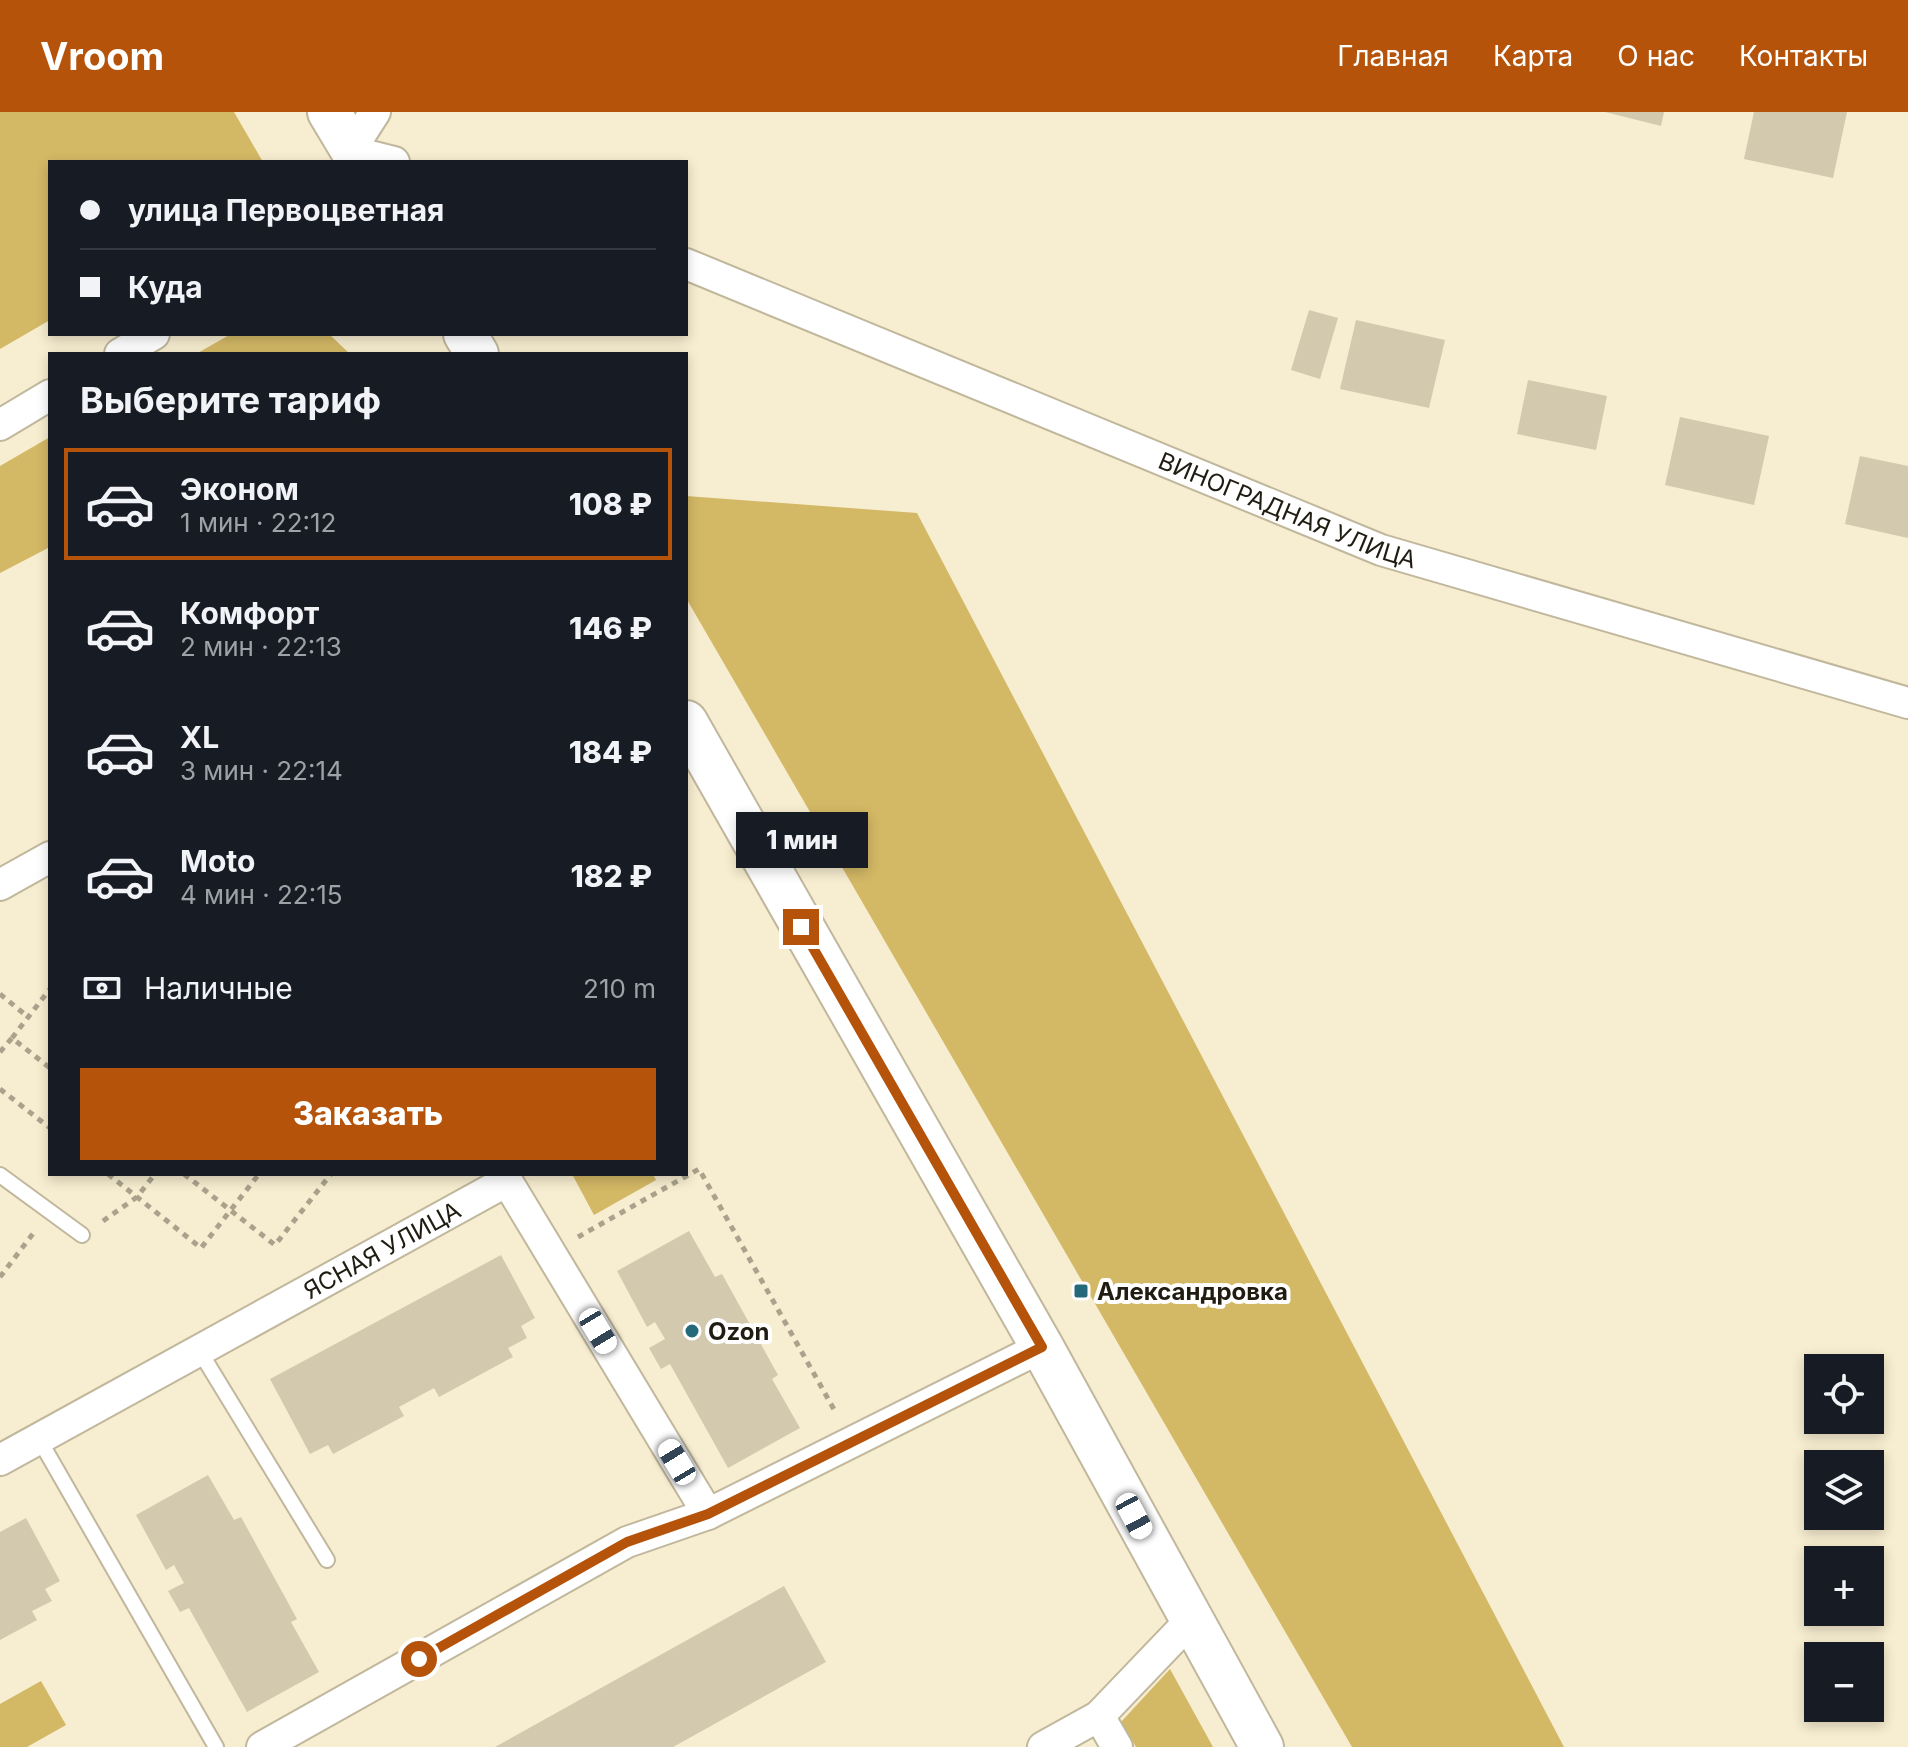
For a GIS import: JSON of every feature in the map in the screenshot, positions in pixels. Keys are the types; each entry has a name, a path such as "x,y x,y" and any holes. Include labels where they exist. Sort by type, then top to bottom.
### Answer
{"main road":[{"path":"329,112 355,156"},
{"path":"688,726 1042,1347 1262,1747"}],"street":[{"path":"375,112 355,156 381,160"},
{"name":"ВИНОГРАДНАЯ УЛИЦА","path":"688,265 1381,550 1908,703"},
{"path":"123,352 151,336"},
{"path":"0,425 48,396"},
{"path":"0,885 48,858"},
{"name":"ЯСНАЯ УЛИЦА","path":"0,1460 507,1181 708,1514"},
{"path":"262,1747 627,1542 708,1514 1042,1347"},
{"path":"1043,1747 1099,1716 1190,1621"},
{"path":"1099,1716 1117,1747"}],"lane":[{"path":"0,1175 82,1235"},
{"path":"199,1350 327,1560"},
{"path":"39,1439 216,1747"}],"path":[{"path":"0,1052 48,992"},
{"path":"0,994 28,1017"},
{"path":"12,1038 48,1066"},
{"path":"0,1089 48,1126"},
{"path":"688,1175 699,1169 852,1442"},
{"path":"111,1176 201,1248 257,1176"},
{"path":"82,1235 137,1197 153,1176"},
{"path":"186,1176 275,1245 329,1176"},
{"path":"551,1253 687,1176"},
{"path":"0,1277 50,1212"}],"shaded area":[{"path":"0,112 234,112 262,160 48,160 48,321 0,349"},
{"path":"228,336 331,336 348,352 200,352"},
{"path":"48,438 48,548 0,573 0,466"},
{"path":"688,496 917,513 1564,1747 1352,1747 688,601"},
{"path":"573,1176 654,1176 656,1180 594,1215"},
{"path":"1170,1669 1213,1747 1136,1747 1121,1722"},
{"path":"41,1681 66,1725 27,1747 0,1747 0,1704"}],"building":[{"path":"1605,112 1664,112 1661,126"},
{"path":"1754,112 1847,112 1833,178 1744,159"},
{"path":"1309,310 1338,318 1320,379 1291,370"},
{"path":"1356,320 1445,340 1429,408 1340,389"},
{"path":"1528,380 1607,396 1596,450 1517,434"},
{"path":"1680,417 1769,436 1754,505 1665,485"},
{"path":"1860,456 1908,466 1908,538 1845,524"},
{"path":"689,1231 715,1277 722,1274 778,1375 772,1379 800,1428 728,1468 670,1364 661,1369 649,1348 665,1339 655,1322 647,1327 617,1271"},
{"path":"501,1255 535,1318 521,1326 527,1338 508,1348 513,1357 439,1397 434,1388 399,1407 404,1416 333,1454 328,1445 310,1454 270,1379"},
{"path":"208,1475 234,1520 241,1517 297,1619 291,1622 319,1672 247,1712 189,1608 180,1612 168,1591 184,1583 174,1565 166,1570 136,1515"},
{"path":"26,1518 60,1581 45,1589 52,1601 32,1611 37,1620 0,1640 0,1532"},
{"path":"784,1586 826,1662 673,1747 495,1747"}],"place":[{"name":"Александровка","path":"1081,1291"},
{"name":"Ozon","path":"692,1331"}],"route":[{"path":"419,1659 627,1542 708,1514 1042,1347 801,927"}]}
